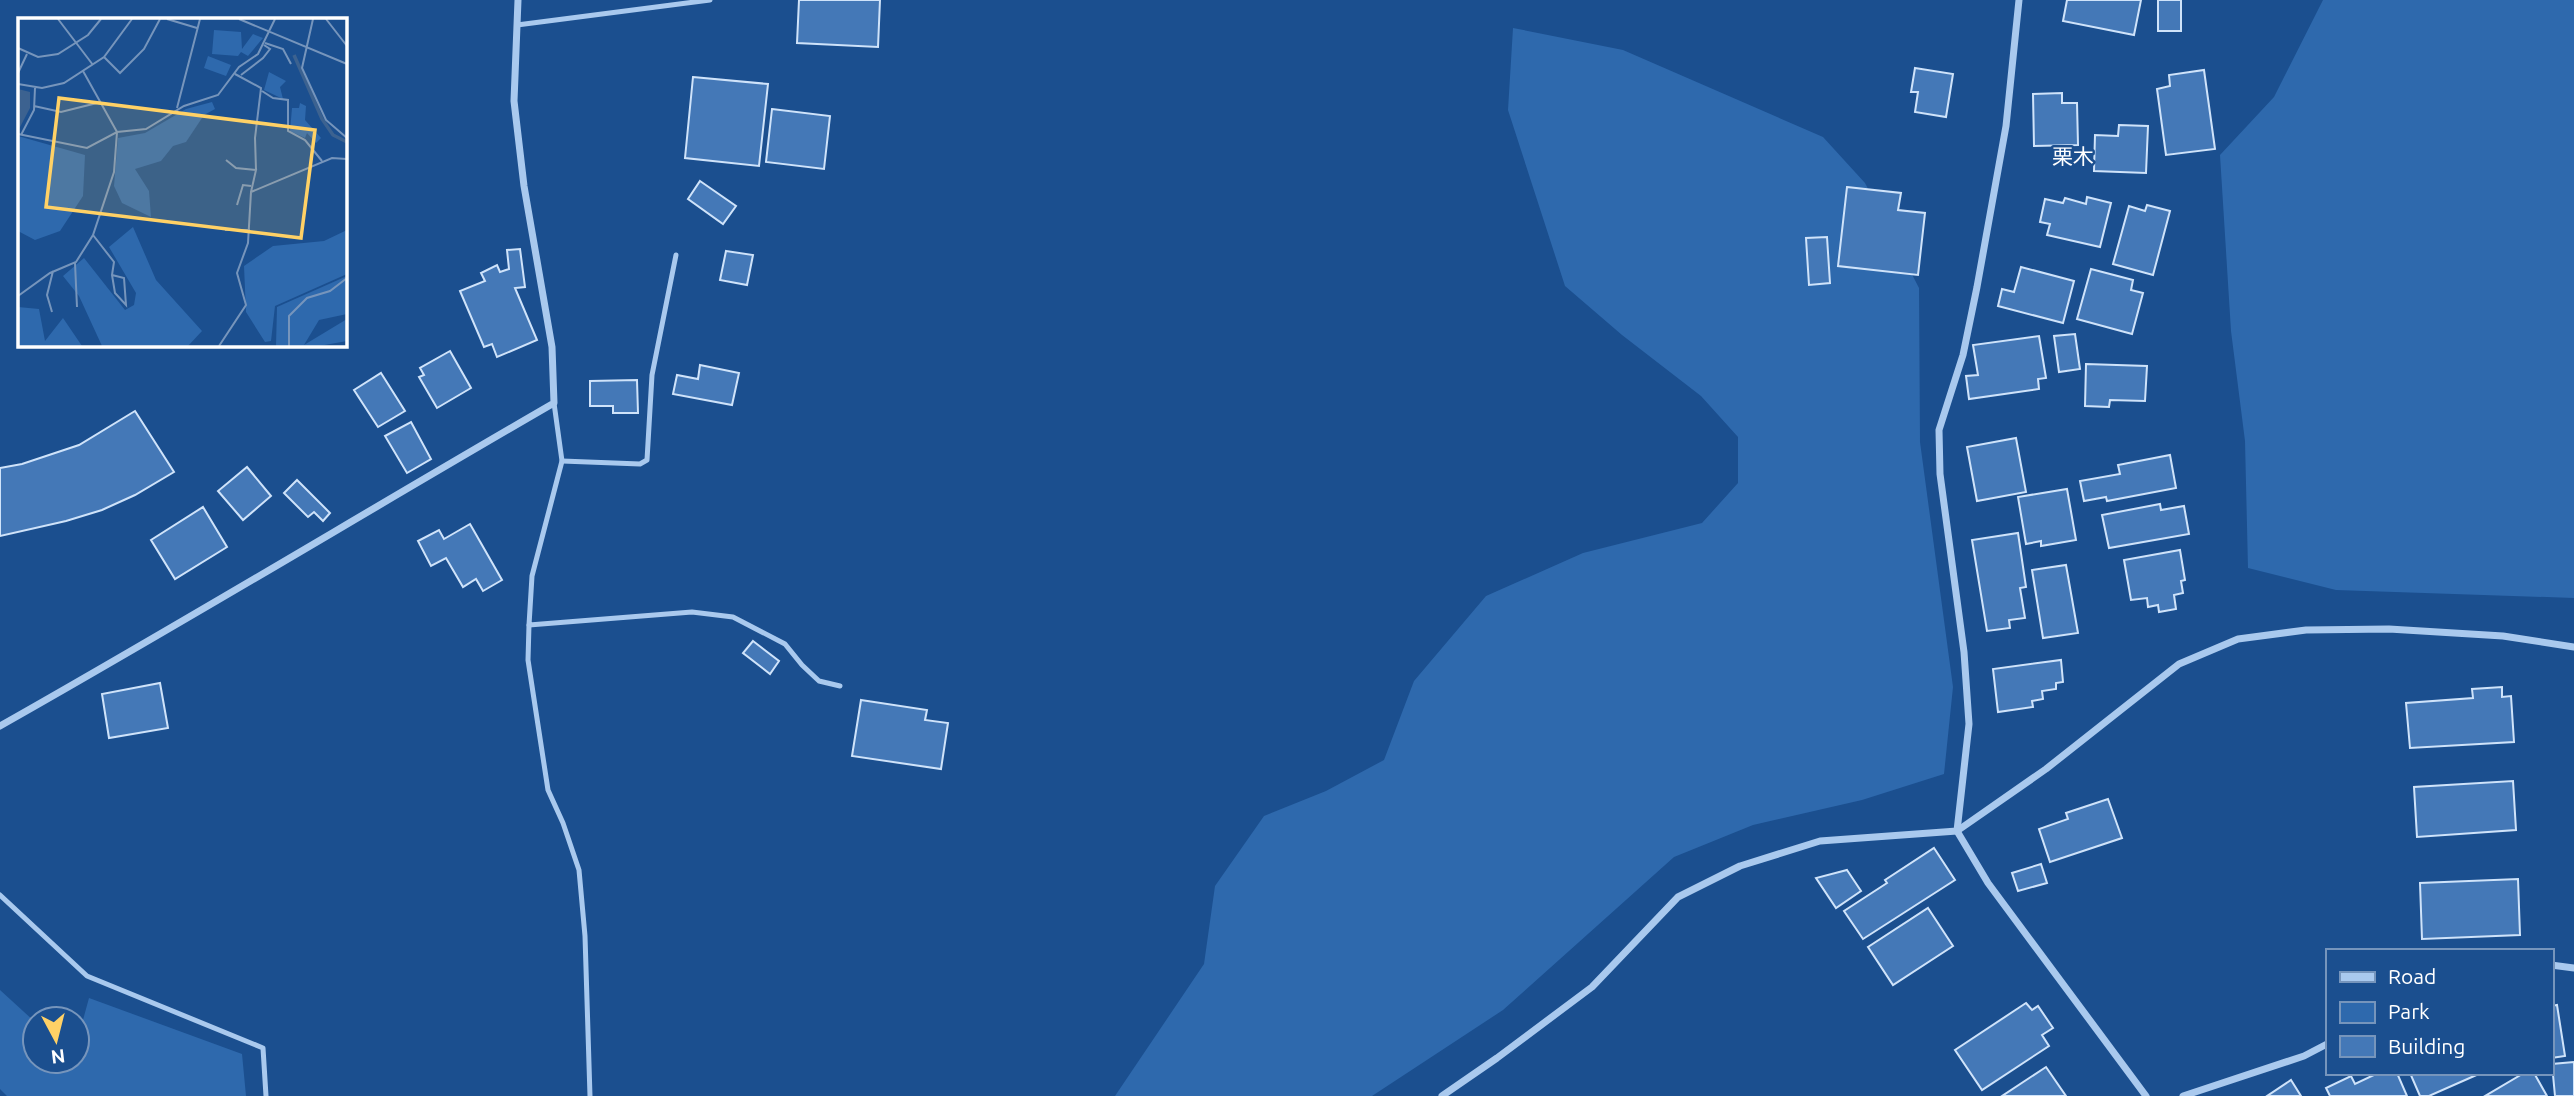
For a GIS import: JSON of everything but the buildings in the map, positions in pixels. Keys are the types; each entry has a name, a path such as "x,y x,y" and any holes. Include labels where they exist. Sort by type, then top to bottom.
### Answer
{"street":[{"path":"0,726 134,651 554,403 552,347 524,186 514,101 518,0"},
{"path":"2019,0 2006,126 1978,287 1962,355 1939,430 1940,474 1964,652 1969,724 1957,831 1988,883 2146,1096"},
{"path":"1441,1096 1592,987 1678,897 1741,866 1820,841 1957,831 2046,769 2179,664 2238,639 2306,629 2389,629 2503,636 2574,647"},
{"path":"2553,965 2574,968"},
{"path":"2183,1096 2304,1056 2326,1045"}],"lane":[{"path":"517,25 710,0"},
{"path":"562,461 640,464 647,460 652,375 676,254"},
{"path":"554,403 562,461 532,576 528,660 548,790 579,870 585,936 590,1096"},
{"path":"529,625 692,611 733,617 785,643 819,681 840,686"},
{"path":"0,895 86,976 263,1048 266,1096"}],"green space":[{"path":"2323,0 2574,0 2574,598 2336,590 2248,568 2245,441 2231,331 2220,155 2274,97"},
{"path":"1513,28 1623,50 1823,137 1865,183 1919,288 1920,442 1953,687 1944,774 1862,800 1753,825 1674,857 1503,1010 1372,1096 1115,1096 1204,964 1215,886 1264,816 1326,791 1384,760 1414,681 1486,596 1583,553 1702,523 1738,483 1738,437 1701,396 1622,335 1565,286 1508,110"},
{"path":"0,990 21,1009 21,1075 91,1075 89,998 242,1054 246,1096 7,1096 0,1089"}],"district":[{"name":"栗木","path":"2073,157"}]}
